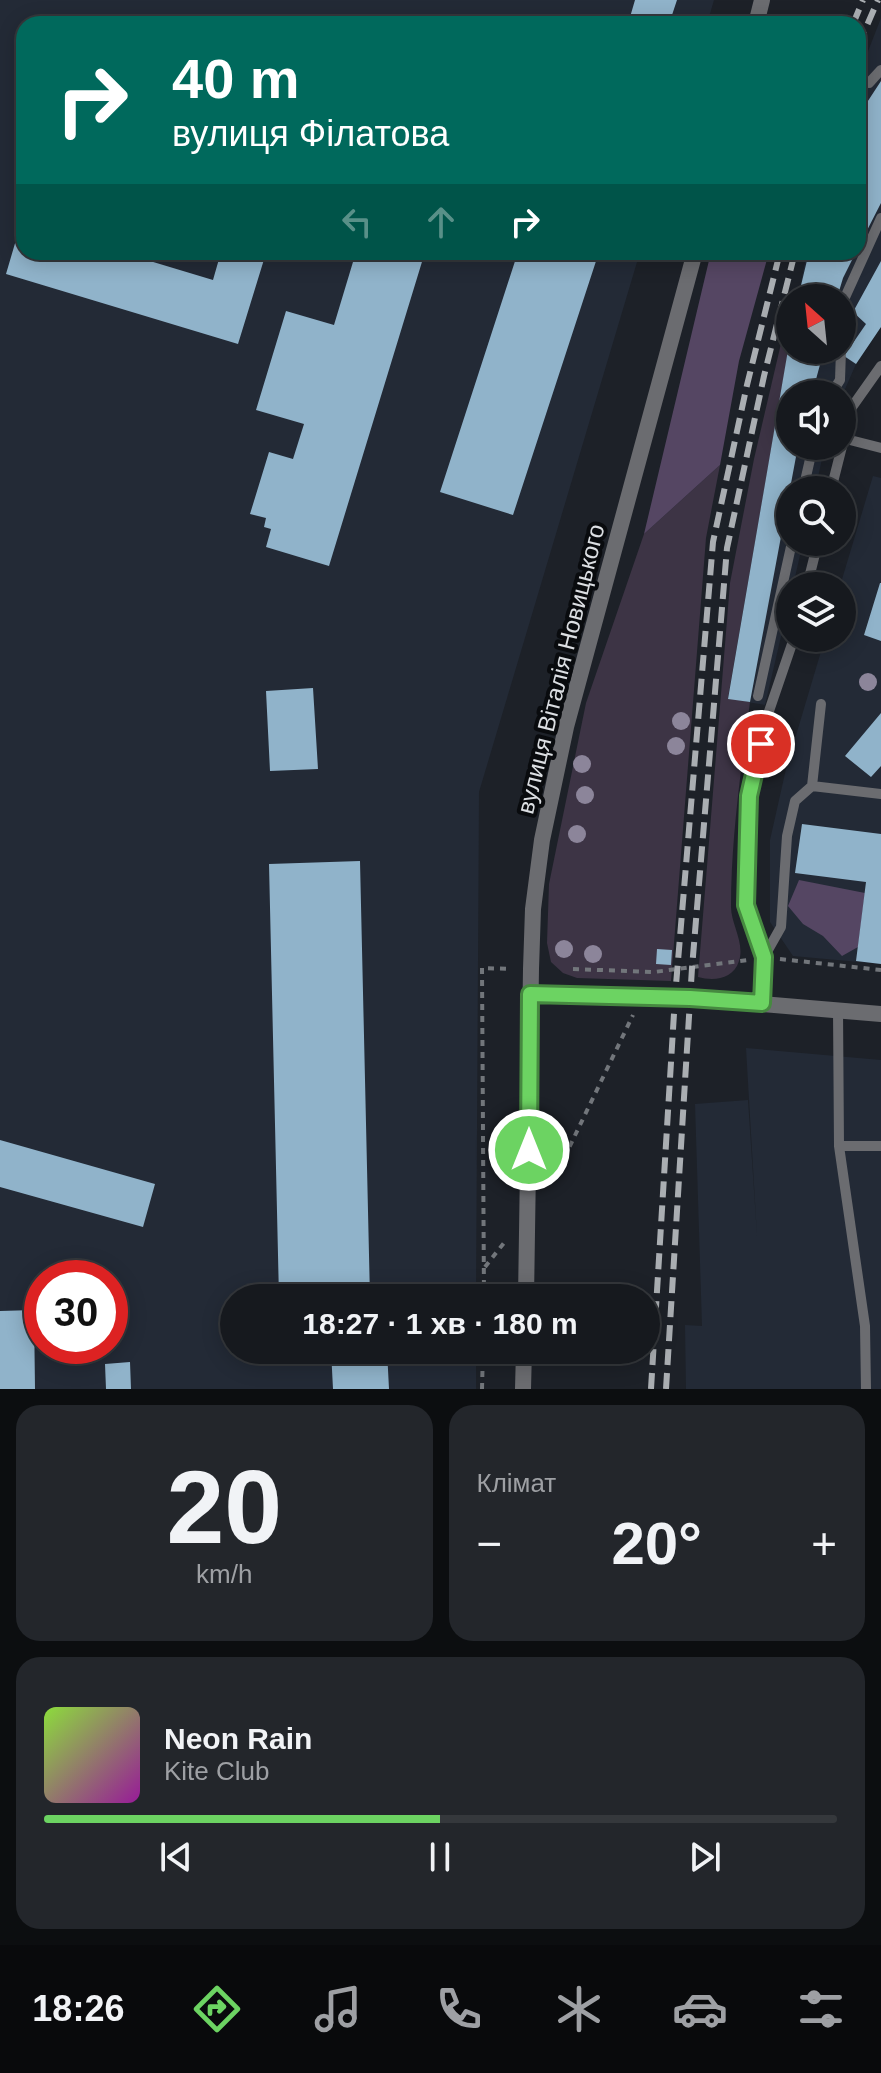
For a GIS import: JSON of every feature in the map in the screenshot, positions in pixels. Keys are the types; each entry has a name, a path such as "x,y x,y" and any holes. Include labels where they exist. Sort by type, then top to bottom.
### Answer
{"street":[{"name":"вулиця Віталія Новицького","path":"526,1284 533,909 542,840 566,727 693,260"},
{"path":"530,994 690,998 881,1014"},
{"path":"523,1389 524,1364"}],"lane":[{"path":"869,83 881,70"},
{"path":"866,251 881,218"},
{"path":"851,284 862,260"},
{"path":"856,401 881,366"},
{"path":"856,442 881,448"},
{"path":"758,696 789,556"},
{"path":"762,1003 764,957 746,905 749,796 767,717 789,652"},
{"path":"764,957 781,927 787,836 795,801 812,786 821,704"},
{"path":"812,786 881,794"},
{"path":"838,1010 839,1146 865,1326 866,1389"},
{"path":"839,1146 881,1146"}],"path":[{"path":"573,969 654,972 764,957 881,970"},
{"path":"484,1284 482,968 517,969"},
{"path":"554,1179 637,1007"},
{"path":"482,1389 483,1364"}],"shaded area":[{"path":"0,0 714,0 709,16 16,16 16,260 638,260 479,792 476,1284 220,1284 220,1364 476,1364 476,1389 0,1389"},
{"path":"881,18 881,327 856,364 856,284 801,284 805,260 866,260 866,56"},
{"path":"709,260 767,260 739,361 720,465 644,534"},
{"path":"776,364 786,364 783,380 776,380 776,422 728,698 750,702 731,881 732,913 740,954 732,972 716,979 704,978 698,977 730,583"},
{"path":"786,364 856,364 849,380 783,380"},
{"path":"776,422 776,460 822,460 818,476 776,476 776,556 800,556 796,572 776,572 777,652 765,705 728,699"},
{"path":"720,465 706,538 671,981 577,978 563,973 551,962 547,943 549,884 586,703 644,534"},
{"path":"873,476 881,478 881,964 793,956 770,922 770,840 786,769 821,652 856,652 856,572 844,572 849,556 856,556 856,533"},
{"path":"799,880 865,893 858,947 842,956 823,936 803,924 788,906"},
{"path":"746,1048 881,1060 881,1389 686,1389 685,1325 702,1326 695,1104 748,1100 757,1236"}],"building":[{"path":"635,0 677,0 672,16 630,16"},
{"path":"881,81 881,203 866,232 866,104"},
{"path":"16,240 16,260 147,260 213,280 219,260 264,260 238,344 6,274"},
{"path":"354,260 423,260 329,566 266,547 271,529 264,527 266,518 250,514 269,452 293,459 304,424 256,410 286,311 334,325"},
{"path":"515,260 596,260 513,515 440,492"},
{"path":"807,260 852,260 841,284 801,284"},
{"path":"881,261 881,327 856,364 856,339 866,324 856,315 856,307"},
{"path":"786,364 820,364 816,380 783,380"},
{"path":"776,420 776,460 795,460 792,476 776,476 777,556 750,702 728,699"},
{"path":"881,583 881,641 864,635"},
{"path":"313,688 318,769 270,771 266,691"},
{"path":"881,713 881,766 871,777 845,756"},
{"path":"802,824 881,834 881,964 856,961 866,882 795,873"},
{"path":"360,861 370,1284 279,1284 269,864"},
{"path":"657,949 672,950 671,965 656,964"},
{"path":"0,1140 155,1184 143,1227 0,1187"},
{"path":"24,1310 24,1364 35,1364 35,1389 0,1389 0,1311"},
{"path":"128,1362 131,1389 106,1389 105,1364"},
{"path":"332,1364 388,1364 389,1389 333,1389"}],"railway":[{"path":"856,16 863,0"},
{"path":"866,28 878,0"},
{"path":"651,1389 675,997 713,542 778,260"},
{"path":"666,1389 692,968 727,548 793,260"}],"route":[{"path":"529,1150 530,994 762,1003 764,957 746,905 749,796 761,744"}]}
